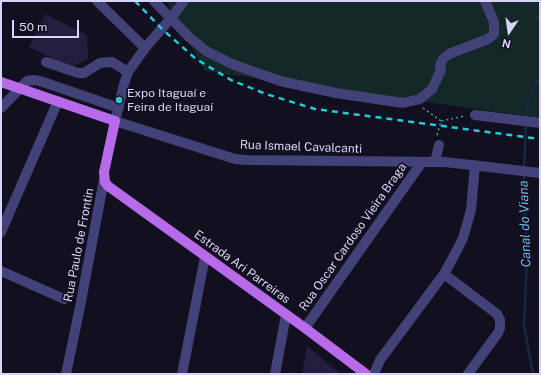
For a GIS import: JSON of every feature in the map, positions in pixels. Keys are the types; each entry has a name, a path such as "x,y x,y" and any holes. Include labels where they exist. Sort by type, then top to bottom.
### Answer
{"main road":[{"name":"Rua Ismael Cavalcanti","path":"1,82 116,121"},
{"name":"Rua Paulo de Frontin","path":"104,179 104,172 116,121"},
{"name":"Estrada Ari Parreiras","path":"104,179 108,186 305,328 366,374"}],"street":[{"path":"97,1 145,48"},
{"path":"154,1 206,52 252,72 280,81 336,93 403,103 420,99 432,89 441,70 440,65 443,59 449,54 488,39 494,34 494,22 485,1"},
{"path":"116,121 128,72 145,48 184,1"},
{"path":"46,62 78,73 84,72 100,63 112,62 128,72"},
{"path":"1,108 28,81 33,80 40,81 118,108"},
{"path":"1,232 58,101"},
{"path":"475,115 540,123"},
{"name":"Rua Ismael Cavalcanti","path":"116,121 235,158 246,160 435,162 536,172"},
{"path":"435,162 437,143"},
{"name":"Rua Oscar Cardoso Vieira Braga","path":"305,328 422,162"},
{"path":"374,374 380,360 444,274 455,254 468,223 475,165"},
{"name":"Rua Paulo de Frontin","path":"66,374 82,300 104,179"},
{"path":"182,374 205,257"},
{"path":"1,271 64,299"},
{"path":"444,274 497,314 500,320 500,328 498,333 468,374"},
{"path":"275,374 286,315"}],"path":[{"path":"413,101 441,121 475,115"},
{"path":"437,143 441,121"}],"green space":[{"path":"166,1 540,1 540,118 205,71"}],"building":[{"path":"45,14 87,35 88,59 70,67 29,47"},
{"path":"307,346 341,374 302,374"}],"waterway":[{"name":"Canal do Viana","path":"526,1 540,21"},
{"name":"Canal do Viana","path":"526,119 526,110 540,75"},
{"name":"Canal do Viana","path":"524,169 526,124"},
{"name":"Canal do Viana","path":"524,174 527,259 524,325 533,374"}],"railway":[{"path":"135,1 162,29 196,59 231,80 266,94 315,109 540,139"}],"place":[{"name":"Expo Itaguaí e Feira de Itaguaí","path":"119,100"}]}
